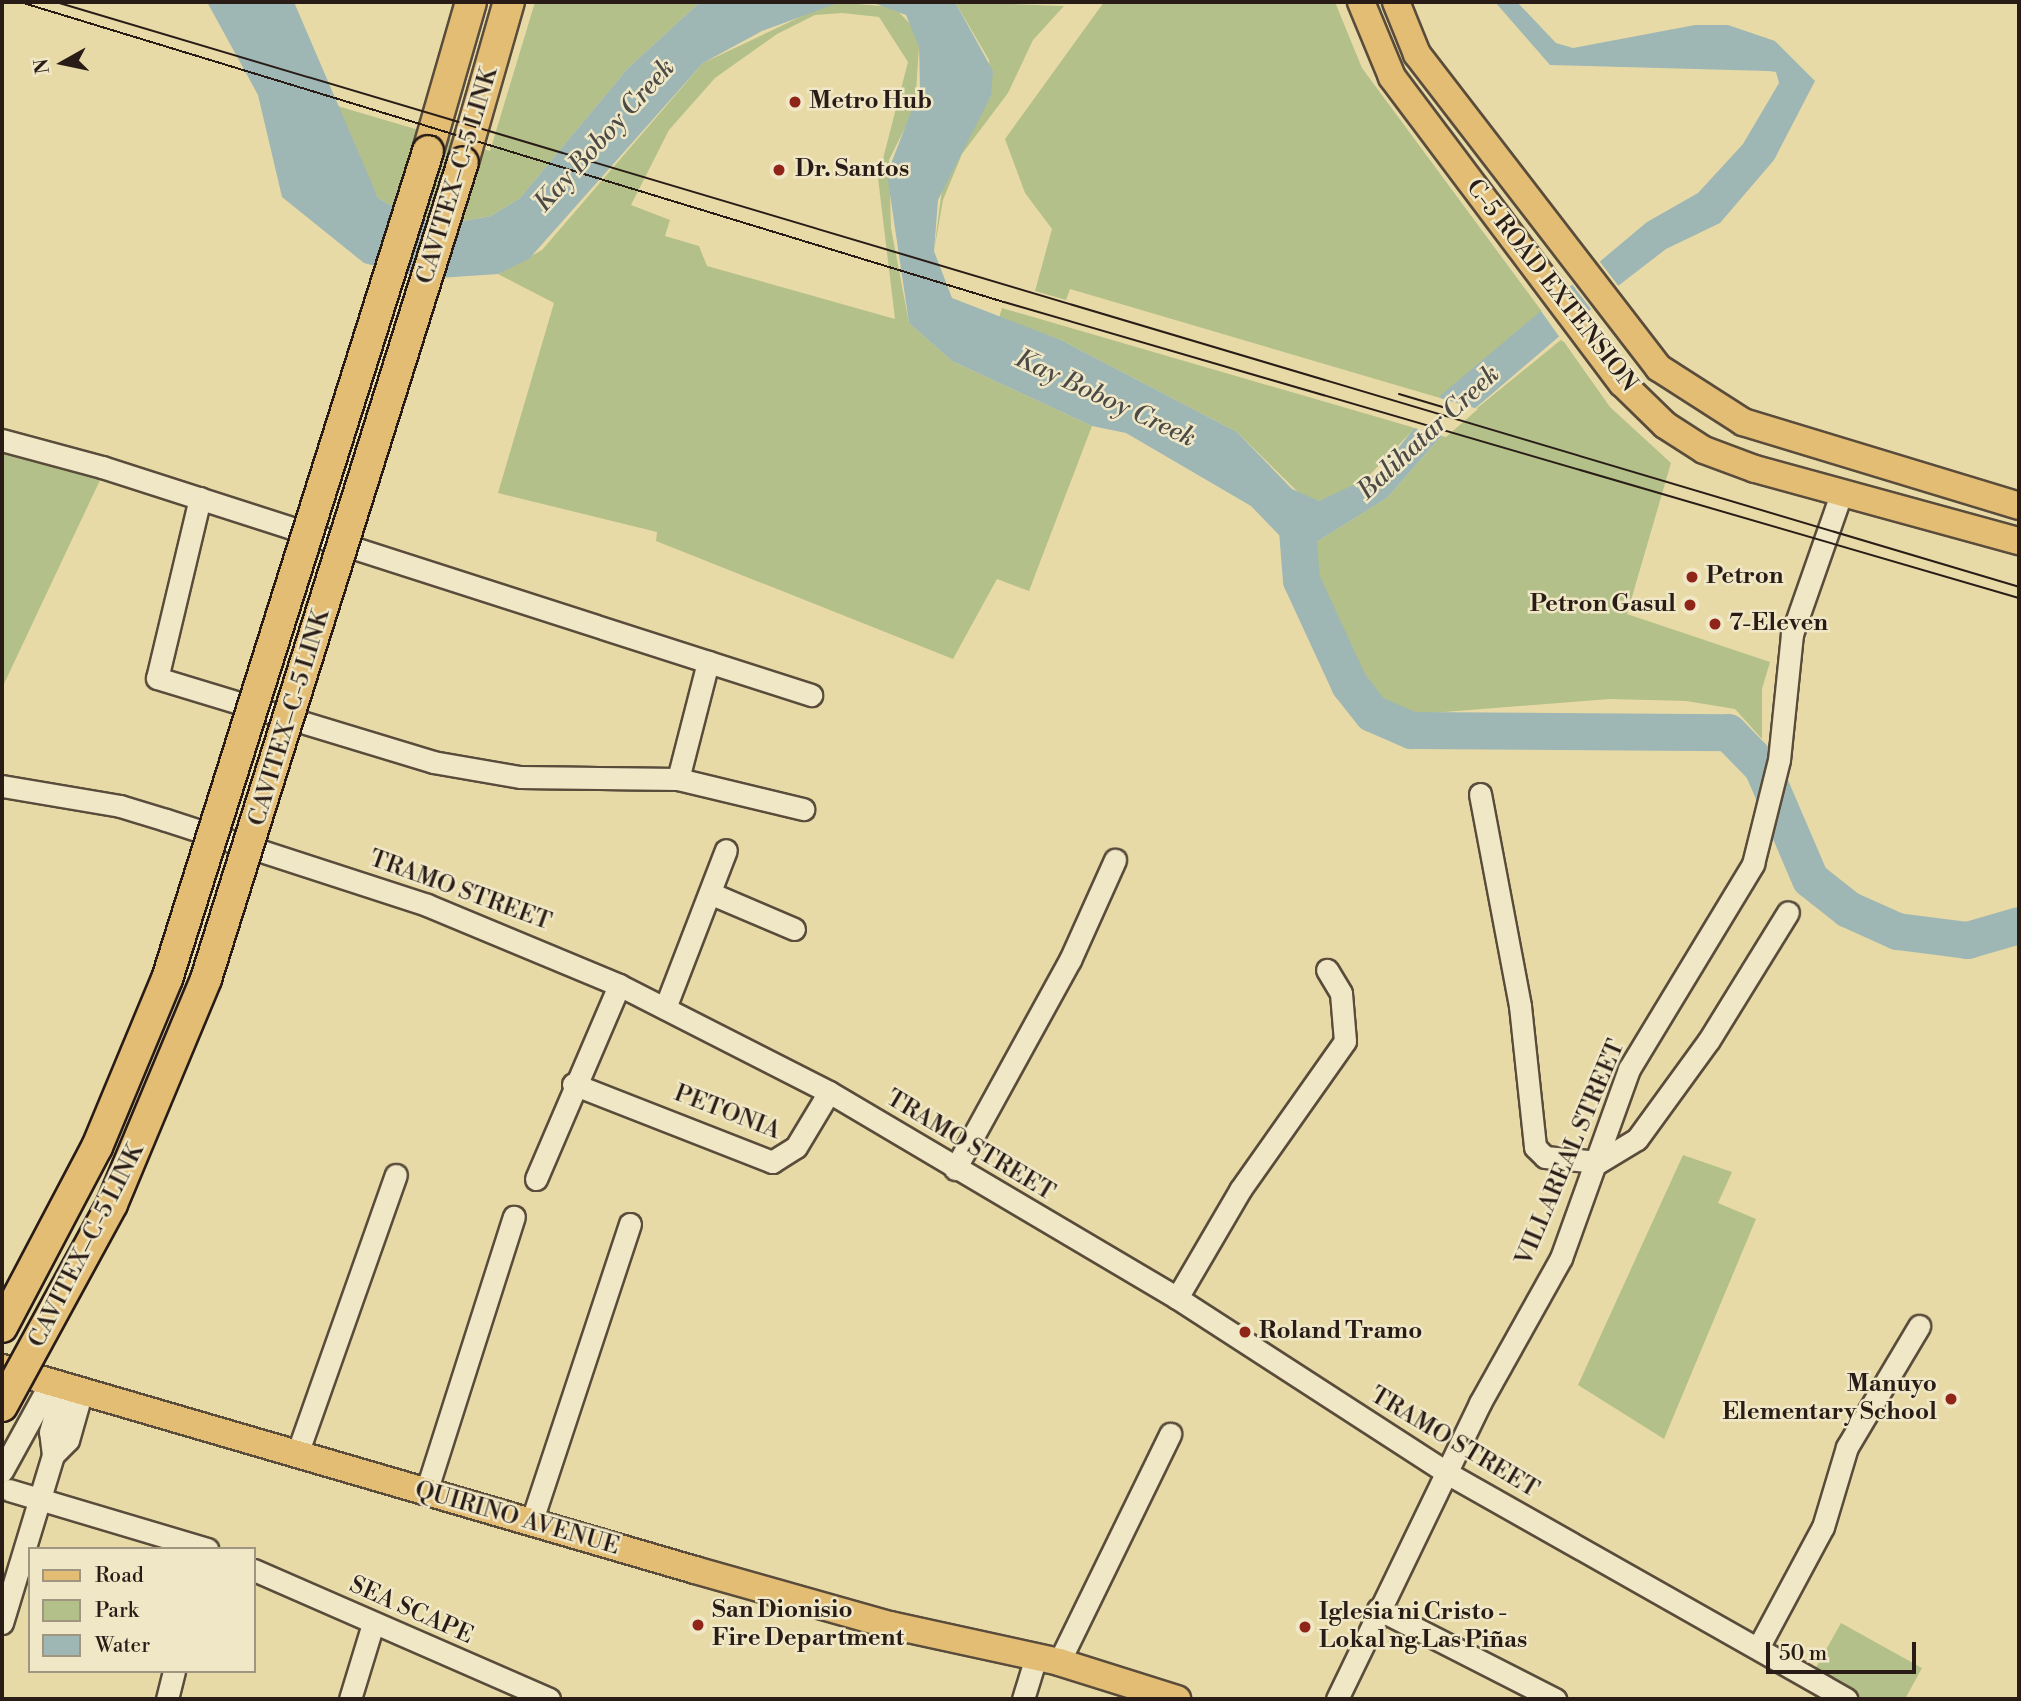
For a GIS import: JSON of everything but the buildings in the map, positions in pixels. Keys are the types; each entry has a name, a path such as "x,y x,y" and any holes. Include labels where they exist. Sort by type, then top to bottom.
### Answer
{"highway":[{"name":"CAVITEX–C-5 LINK","path":"2,1327 97,1147 167,979 471,2"},
{"name":"CAVITEX–C-5 LINK","path":"2,1406 112,1204 206,979 509,2"}],"main road":[{"name":"C-5 ROAD EXTENSION","path":"1360,2 1392,77 1622,383 1704,450 1841,494 2019,541"},
{"name":"C-5 ROAD EXTENSION","path":"1396,2 1417,54 1658,368 1701,401 1744,422 2019,506"},
{"name":"QUIRINO AVENUE","path":"2,1368 890,1625 1048,1660 1177,1699"}],"street":[{"path":"2,440 200,498 811,695"},
{"name":"VILLAREAL STREET","path":"1337,1699 1378,1609 1523,1319 1561,1258 1599,1162 1629,1069 1742,888 1763,836 1779,760 1792,634 1841,494"},
{"path":"200,498 157,678 433,762 520,777 678,779 803,809"},
{"path":"678,779 708,662"},
{"name":"TRAMO STREET","path":"2,786 120,806 179,824 427,905 619,985 829,1092 1177,1298 1447,1473 1846,1699"},
{"path":"1480,794 1520,1006 1535,1147 1558,1161 1599,1162 1630,1145 1653,1119 1788,912"},
{"path":"665,1008 712,894 726,850"},
{"path":"955,1169 1070,960 1115,860"},
{"path":"712,894 794,929"},
{"path":"1177,1298 1240,1190 1345,1041 1341,993 1327,970"},
{"path":"536,1179 573,1084 619,985"},
{"name":"PETONIA","path":"573,1084 772,1162 781,1162 796,1147 829,1092"},
{"path":"297,1454 396,1175"},
{"path":"426,1492 514,1217"},
{"path":"531,1523 630,1224"},
{"path":"1758,1648 1823,1527 1847,1447 1919,1326"},
{"path":"2,1623 53,1455 68,1440 65,1386"},
{"path":"65,1386 6,1480 41,1498 200,1547"},
{"path":"1023,1699 1048,1660 1170,1434"},
{"name":"SEA SCAPE","path":"256,1571 547,1699"},
{"path":"1378,1609 1555,1699"},
{"path":"350,1699 373,1624"},
{"path":"167,1699 174,1673"}],"green space":[{"path":"535,2 700,2 628,68 520,198 491,216 442,225 412,218 378,198 334,105 490,151"},
{"path":"832,2 894,7 914,28 919,47 915,108 889,160 891,228 909,323 952,361 1092,426 1029,591 997,579 953,659 656,541 657,532 498,493 554,303 498,274 542,250 703,63","holes":["842,13 879,17 908,62 878,178 895,319 707,266 699,246 665,236 670,220 631,205 669,130 715,78 777,34 815,15"]},
{"path":"955,2 1064,6 1033,40 1008,93 962,154 943,200 934,251 943,181 991,96 989,60"},
{"path":"1104,2 1335,2 1362,68 1543,313 1440,398 1070,289 1066,300 1035,291 1052,229 1025,193 1005,139"},
{"path":"1002,308 1415,428 1358,487 1319,501 1305,499 1237,432 1061,340 999,318"},
{"path":"1562,339 1610,407 1671,463 1627,614 1770,662 1762,689 1762,739 1735,709 1686,701 1610,699 1407,715 1373,694 1320,591 1310,546 1387,498 1438,440"},
{"path":"2,450 102,476 2,688"},
{"path":"1683,1155 1732,1172 1718,1203 1756,1219 1664,1439 1578,1385"},
{"path":"1841,1623 1922,1668 1905,1699 1864,1699 1814,1671"}],"water":[{"name":"Kay Boboy Creek","path":"207,2 294,2 378,198 412,218 442,225 491,216 520,198 628,68 700,2 841,2 762,31 703,63 529,259 498,274 425,279 364,263 282,197 258,95"},
{"name":"Kay Boboy Creek","path":"871,2 955,2 993,71 991,96 938,200 934,251 952,298 1061,340 1237,432 1292,489 1319,501 1377,474 1442,394 1647,222 1698,193 1743,144 1779,83 1776,72 1768,71 1550,65 1495,2 1517,2 1556,43 1573,48 1695,25 1728,25 1775,41 1815,81 1774,160 1720,223 1666,249 1618,286 1438,440 1387,498 1310,546 1281,537 1251,506 1126,433 1092,426 952,361 909,323 887,174 920,89 919,47 906,15"}],"pier":[{"path":"1597,258 1620,288 1594,313 1571,283"},
{"path":"1568,285 1591,316 1563,342 1541,311"},
{"path":"1436,397 1478,409 1446,437 1411,427"}],"waterway":[{"name":"Balihatar Creek","path":"1296,517 1301,580 1349,684 1372,713 1411,730 1728,732 1762,767 1810,879 1848,909 1897,931 1967,940 2019,925"}],"tram line":[{"path":"20,2 1004,302 2019,598"},
{"path":"56,2 2019,587"},
{"path":"1399,394 1446,408"}],"place":[{"name":"Metro Hub","path":"795,102"},
{"name":"Dr. Santos","path":"779,170"},
{"name":"Petron","path":"1692,577"},
{"name":"Petron Gasul","path":"1690,605"},
{"name":"7-Eleven","path":"1715,624"},
{"name":"Roland Tramo","path":"1245,1332"},
{"name":"Manuyo Elementary School","path":"1951,1399"},
{"name":"San Dionisio Fire Department","path":"698,1625"},
{"name":"Iglesia ni Cristo - Lokal ng Las Piñas","path":"1305,1627"}]}
